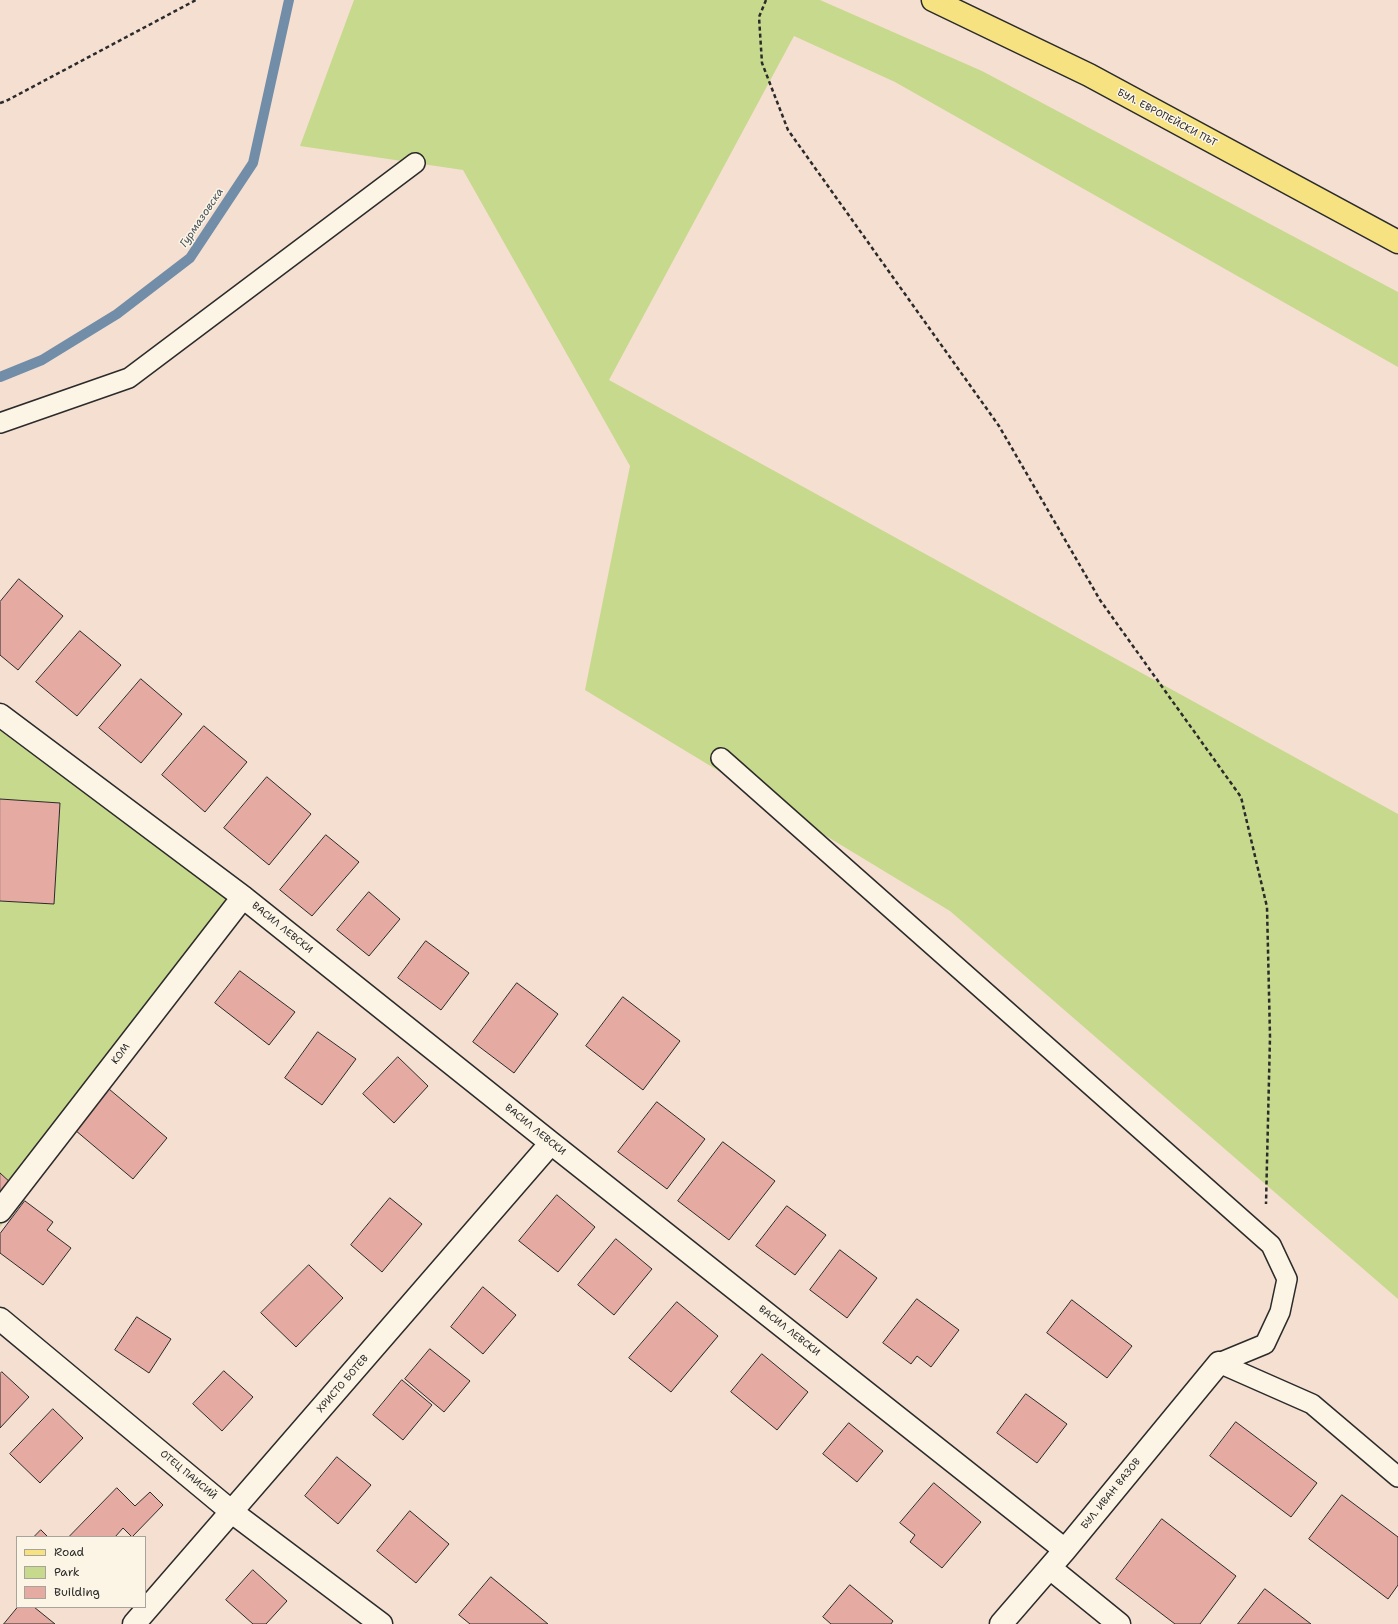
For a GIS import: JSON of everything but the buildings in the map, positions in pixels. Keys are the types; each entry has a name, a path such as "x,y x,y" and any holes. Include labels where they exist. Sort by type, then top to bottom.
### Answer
{"main road":[{"name":"БУЛ. ЕВРОПЕЙСКИ ПЪТ","path":"933,0 1089,75 1398,242"}],"street":[{"name":"ВАСИЛ ЛЕВСКИ","path":"0,715 243,897 1065,1550"},
{"name":"КОМ","path":"0,1211 243,897"},
{"name":"ХРИСТО БОТЕВ","path":"134,1624 551,1143"},
{"name":"ОТЕЦ ПАИСИЙ","path":"0,1319 232,1512 381,1624"},
{"name":"БУЛ. ИВАН ВАЗОВ","path":"1001,1624 1050,1568 1219,1363"},
{"path":"1050,1568 1119,1624"}],"lane":[{"path":"0,423 129,378 415,163"},
{"path":"721,758 1271,1245 1287,1279 1280,1312 1265,1344 1219,1363"},
{"path":"1219,1363 1312,1404 1398,1477"}],"path":[{"path":"0,103 6,102 196,0"},
{"path":"766,0 759,17 762,63 788,130 999,426 1100,600 1241,797 1267,907 1270,1037 1265,1240"}],"green space":[{"path":"354,0 820,0 982,71 1398,292 1398,367 895,82 794,36 609,380 1398,814 1398,1299 950,911 585,690 630,466 463,170 300,146"},
{"path":"0,712 240,903 0,1227"}],"waterway":[{"name":"Гурмазовска","path":"0,377 42,360 117,314 190,258 253,163 289,0"}]}
